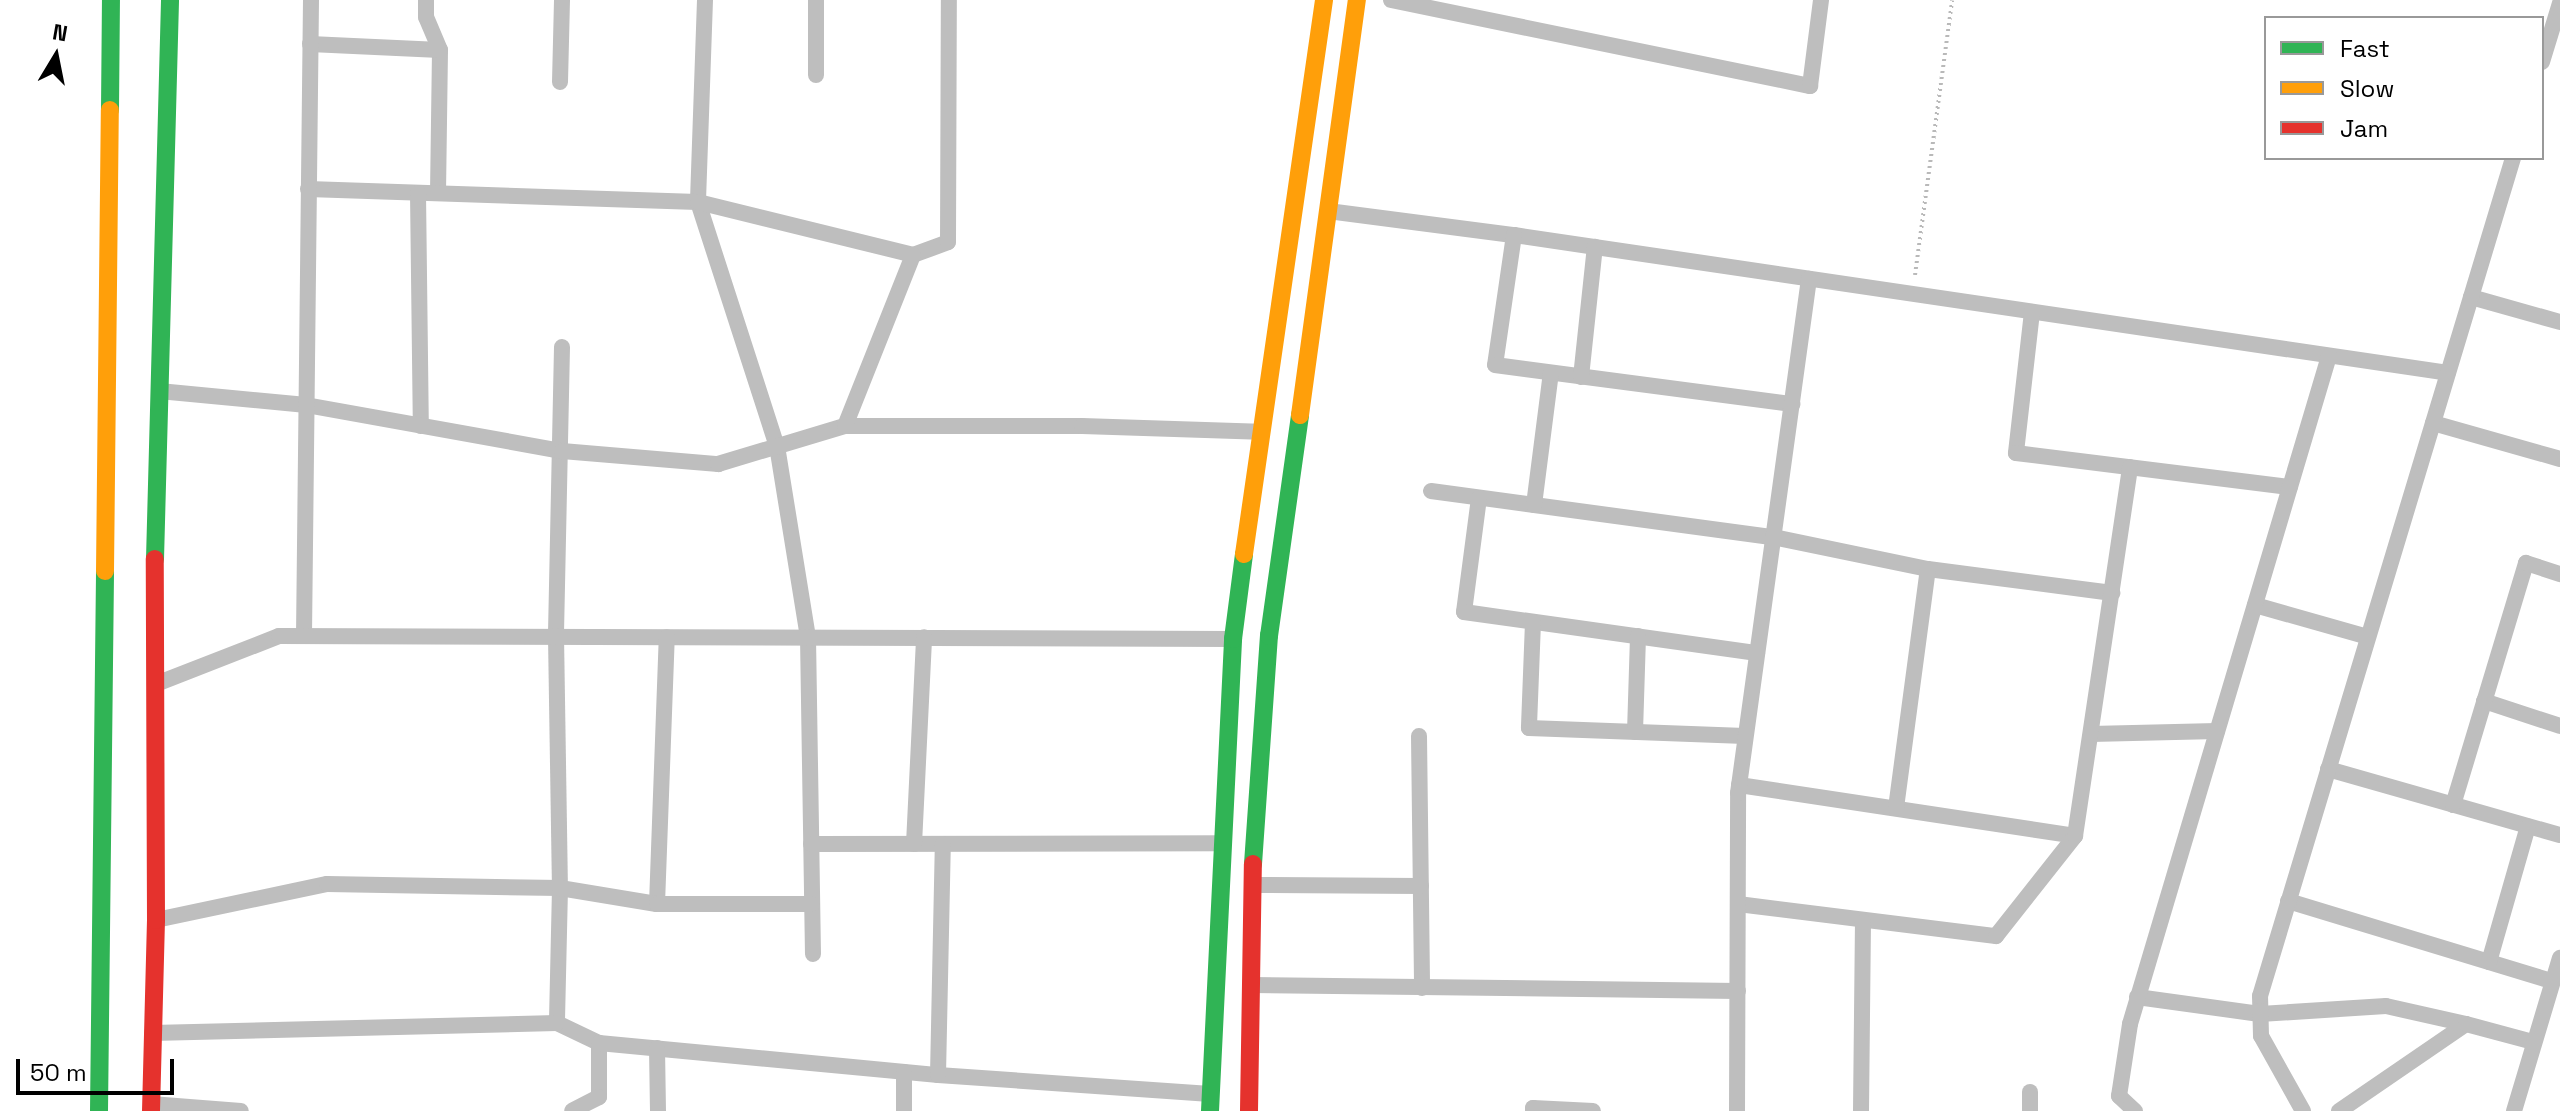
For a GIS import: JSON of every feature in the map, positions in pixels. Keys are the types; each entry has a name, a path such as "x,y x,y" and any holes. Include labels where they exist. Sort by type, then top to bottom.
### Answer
{"street":[{"path":"99,1111 111,0"},
{"path":"170,0 159,391 156,920 151,1107 241,1111"},
{"path":"304,636 311,0"},
{"path":"426,0 426,17 440,50 438,193"},
{"path":"560,82 562,0"},
{"path":"705,0 698,202 777,446 808,637 813,954"},
{"path":"816,0 816,75"},
{"path":"308,189 698,202 913,255 948,242 949,0"},
{"path":"152,1033 557,1023 599,1043 1210,1102 1233,639 1259,432 1324,0"},
{"path":"1249,1111 1252,885 1269,636 1357,0"},
{"path":"1391,0 1810,86 1821,0"},
{"path":"2554,44 2560,3"},
{"path":"310,44 440,50"},
{"path":"2303,1111 2261,1036 2260,996 2512,160"},
{"path":"418,193 421,426"},
{"path":"1328,211 1514,235 2448,373"},
{"path":"1514,235 1495,365 1792,404"},
{"path":"1581,377 1595,247"},
{"path":"845,426 913,255"},
{"path":"1737,1111 1739,785 1809,279"},
{"path":"2471,297 2560,322"},
{"path":"2032,312 2016,453 2290,487"},
{"path":"557,1023 560,888 556,636 562,347"},
{"path":"2135,1111 2119,1096 2137,997 2329,356"},
{"path":"1534,505 1551,373"},
{"path":"159,391 306,405 562,451 718,464 845,426 1082,426 1259,432"},
{"path":"2433,423 2560,459"},
{"path":"1738,904 1863,922 1996,936 2075,836 2130,467"},
{"path":"1431,491 1773,537 1928,569 2112,593"},
{"path":"1479,498 1464,612 1757,653"},
{"path":"2453,805 2526,563 2560,574"},
{"path":"1896,808 1928,569"},
{"path":"2255,605 2368,637"},
{"path":"1533,622 1529,728 1745,736"},
{"path":"156,684 279,636 1233,639"},
{"path":"1635,732 1638,636"},
{"path":"657,904 667,637"},
{"path":"914,844 924,637"},
{"path":"2484,701 2560,726"},
{"path":"2091,734 2217,731"},
{"path":"1419,736 1422,988"},
{"path":"2328,769 2560,835"},
{"path":"1739,785 2075,836"},
{"path":"2489,962 2528,826"},
{"path":"811,844 1221,843"},
{"path":"938,1075 943,844"},
{"path":"156,920 327,884 560,888 657,904 812,904"},
{"path":"1252,885 1421,886"},
{"path":"2288,901 2551,981"},
{"path":"1861,1111 1863,922"},
{"path":"2514,1111 2560,958"},
{"path":"1252,985 1738,991"},
{"path":"2137,997 2260,1014 2386,1006 2533,1042"},
{"path":"2339,1111 2466,1024"},
{"path":"572,1111 599,1097 599,1043"},
{"path":"657,1048 658,1111"},
{"path":"904,1072 904,1111"},
{"path":"2030,1092 2030,1111"},
{"path":"1533,1111 1533,1108 1593,1111"}],"path":[{"path":"1912,294 1952,0"}],"traffic: fast":[{"path":"110,110 111,0"},
{"path":"155,559 170,0"},
{"path":"1253,864 1269,636 1300,415"},
{"path":"1210,1111 1233,639 1244,554"},
{"path":"99,1111 105,571"}],"traffic: slow":[{"path":"1244,554 1324,0"},
{"path":"1300,415 1357,0"},
{"path":"105,571 110,110"}],"traffic: jam":[{"path":"151,1111 156,920 155,559"},
{"path":"1249,1111 1253,864"}]}
